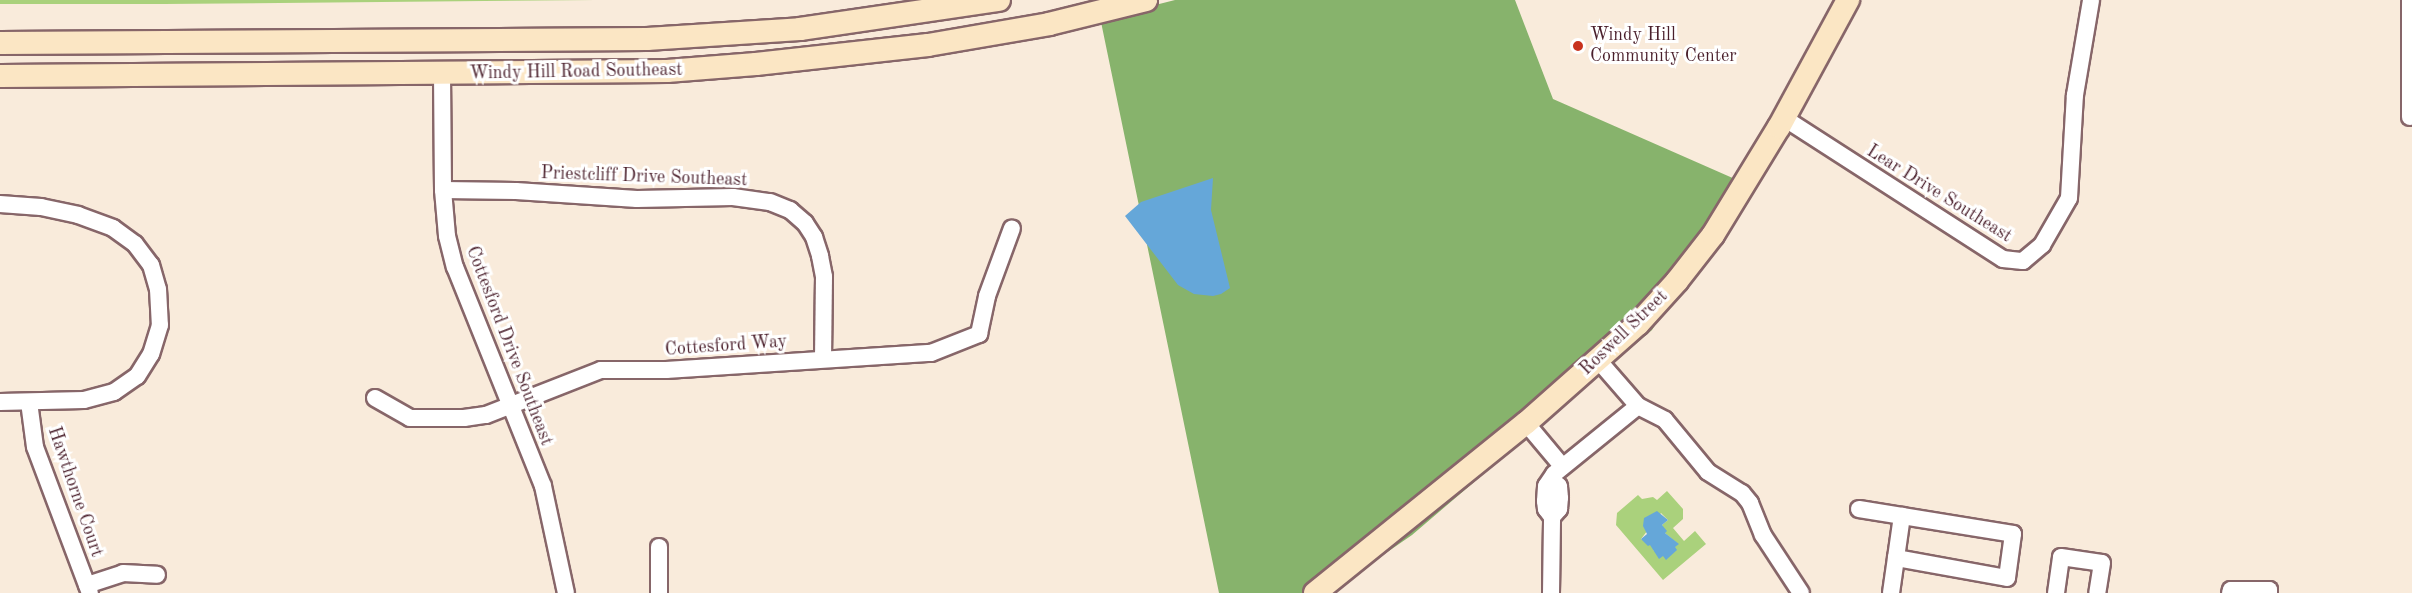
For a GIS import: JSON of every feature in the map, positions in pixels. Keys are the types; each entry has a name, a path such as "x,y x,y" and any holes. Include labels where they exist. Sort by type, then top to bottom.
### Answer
{"main road":[{"name":"Windy Hill Road Southeast","path":"0,43 647,39 800,29 999,0"},
{"name":"Windy Hill Road Southeast","path":"0,76 667,71 881,51 1049,24 1146,0"},
{"name":"Roswell Street","path":"1315,593 1526,423 1638,324 1677,281 1713,235 1784,118 1848,0"}],"street":[{"name":"Lear Drive Southeast","path":"1784,118 2003,259 2023,261 2042,245 2069,198 2075,95 2091,0"},
{"path":"2410,0 2410,117"},
{"name":"Cottesford Drive Southeast","path":"442,74 447,236 455,267 543,486 566,593"},
{"name":"Priestcliff Drive Southeast","path":"444,190 516,191 637,199 733,197 770,202 790,210 805,223 814,237 820,256 824,277 823,359"},
{"path":"0,204 41,207 78,215 112,228 135,244 151,265 158,289 160,325 151,354 137,376 114,392 84,400 0,402"},
{"name":"Cottesford Way","path":"375,398 410,418 486,415 601,370 666,370 931,353 979,334 987,296 1012,228"},
{"path":"1598,360 1638,406 1665,420 1708,472 1742,493 1750,504 1763,535 1794,590"},
{"name":"Hawthorne Court","path":"29,402 35,447 89,589"},
{"path":"1551,593 1552,517 1559,508 1560,491 1559,486 1552,480 1562,466 1638,406"},
{"path":"1526,423 1562,466"},
{"path":"1860,510 2013,534 2007,578 1896,558"},
{"path":"1891,593 1902,516"},
{"path":"659,548 659,593"},
{"path":"2056,593 2061,557 2102,563 2097,593"},
{"path":"89,589 123,573 157,575"},
{"path":"2230,593 2230,590 2269,590 2269,593"}],"green space":[{"path":"0,0 596,0 0,4"},
{"path":"1175,0 1515,0 1553,99 1744,183 1652,330 1412,535 1328,593 1219,593 1100,19"},
{"path":"1667,491 1683,509 1683,519 1673,528 1684,541 1695,531 1706,544 1663,580 1616,525 1617,513 1638,495 1642,499 1653,497 1657,500","holes":["1661,513 1668,520 1662,525 1665,533 1678,544 1674,547 1653,551 1655,550 1650,544 1641,539"]}],"water":[{"path":"1213,178 1211,210 1230,288 1213,296 1194,294 1178,285 1125,216 1141,202"},
{"path":"1657,511 1668,520 1662,525 1667,531 1665,533 1679,544 1675,547 1677,550 1666,560 1663,556 1659,559 1650,545 1648,546 1641,539 1647,534 1643,526 1644,518"}],"place":[{"name":"Windy Hill Community Center","path":"1578,46"}]}
